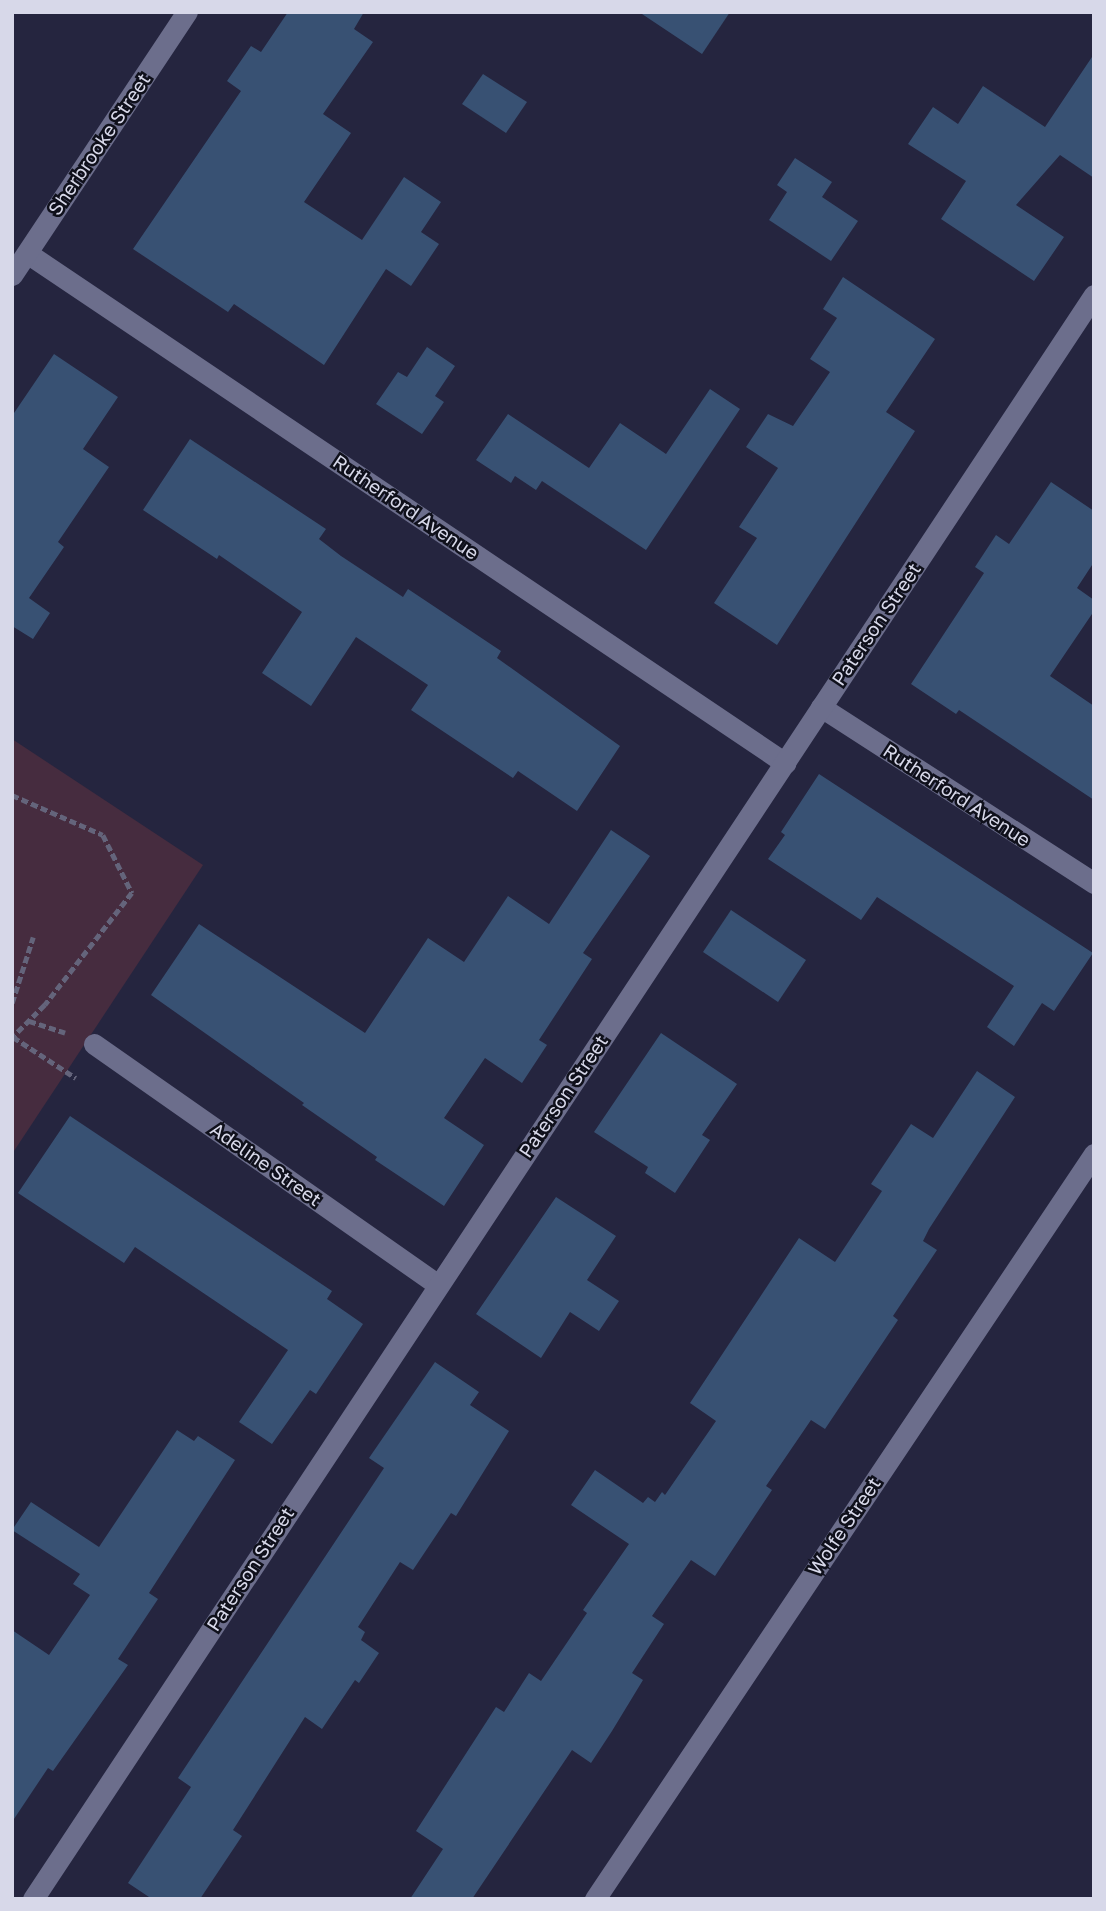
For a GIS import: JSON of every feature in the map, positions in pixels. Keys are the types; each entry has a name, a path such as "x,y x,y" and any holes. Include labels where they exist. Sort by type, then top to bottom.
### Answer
{"street":[{"name":"Sherbrooke Street","path":"12,275 187,12"},
{"name":"Rutherford Avenue","path":"27,253 785,762"},
{"name":"Paterson Street","path":"33,1899 1094,295"},
{"name":"Rutherford Avenue","path":"821,707 1094,884"},
{"name":"Adeline Street","path":"94,1044 438,1285"},
{"name":"Wolfe Street","path":"595,1899 1094,1154"}],"path":[{"path":"12,795 103,835 131,893 45,1005 13,1036 76,1079"},
{"path":"12,1003 33,937"}],"shaded area":[{"path":"12,739 203,865 12,1154"}],"building":[{"path":"288,12 364,12 354,29 373,42 323,114 351,133 304,202 362,240 404,177 441,202 421,232 439,244 411,286 386,269 324,365 234,304 228,312 133,249 241,91 227,81 251,46 261,52"},
{"path":"639,12 730,12 702,54"},
{"path":"1094,54 1094,178 1060,155 1016,205 1064,237 1034,281 941,219 966,181 908,144 933,107 958,124 983,86 1045,127"},
{"path":"483,74 527,102 506,133 462,104"},
{"path":"795,158 832,182 822,197 858,221 831,261 769,220 787,192 777,185"},
{"path":"843,277 935,339 886,412 915,431 777,645 714,603 757,538 739,527 778,468 746,447 768,414 793,426 830,372 810,359 837,318 823,309"},
{"path":"427,347 455,366 435,396 444,402 422,434 376,404 398,372 407,377"},
{"path":"54,354 118,397 83,449 109,467 58,542 64,547 29,598 50,613 33,639 12,626 12,416"},
{"path":"710,389 740,409 646,550 542,481 536,490 515,476 511,483 476,460 508,414 589,468 620,423 666,454"},
{"path":"190,439 326,529 319,539 341,556 403,597 408,589 501,651 497,658 620,746 577,811 518,771 513,778 411,710 428,685 356,637 311,706 262,673 302,612 219,555 217,559 143,510"},
{"path":"1051,482 1094,511 1094,562 1077,588 1094,600 1094,611 1050,676 1094,706 1094,800 959,710 956,714 911,684 984,573 975,567 996,535 1009,544"},
{"path":"819,774 1093,953 1054,1011 1042,1003 1014,1046 987,1027 1014,986 877,897 861,920 768,859 785,835 781,832"},
{"path":"611,830 650,856 583,953 592,959 539,1040 547,1045 522,1083 485,1058 444,1118 484,1145 444,1206 375,1160 377,1157 302,1105 304,1103 151,995 199,924 365,1033 428,938 464,962 508,896 549,924"},
{"path":"731,910 806,960 778,1002 703,952"},
{"path":"661,1033 737,1084 702,1135 710,1140 675,1193 645,1173 648,1167 594,1132"},
{"path":"977,1071 1015,1097 929,1229 923,1241 937,1250 893,1316 898,1320 825,1429 811,1420 766,1486 772,1490 715,1576 691,1560 652,1616 664,1624 632,1673 643,1680 612,1731 591,1763 572,1750 472,1899 410,1899 443,1849 416,1831 496,1707 504,1712 529,1673 541,1681 587,1613 583,1610 629,1544 571,1505 595,1470 643,1503 648,1497 655,1502 662,1492 665,1495 716,1421 690,1403 799,1238 835,1262 882,1191 871,1184 911,1124 933,1138"},
{"path":"70,1116 332,1291 327,1299 363,1324 316,1394 310,1390 272,1444 239,1422 288,1350 135,1247 124,1263 18,1193"},
{"path":"556,1197 616,1236 587,1280 619,1301 599,1331 570,1312 541,1358 476,1314"},
{"path":"435,1362 479,1392 470,1405 509,1431 456,1516 451,1513 413,1570 400,1562 358,1627 365,1632 361,1640 379,1653 359,1683 355,1680 322,1729 305,1717 233,1830 242,1836 200,1899 152,1899 128,1883 191,1787 178,1778 384,1468 369,1458"},
{"path":"177,1430 194,1441 198,1436 235,1460 149,1593 158,1599 118,1659 128,1665 53,1771 48,1768 12,1822 12,1630 49,1655 90,1595 73,1584 80,1574 12,1530 31,1502 99,1547"}]}
